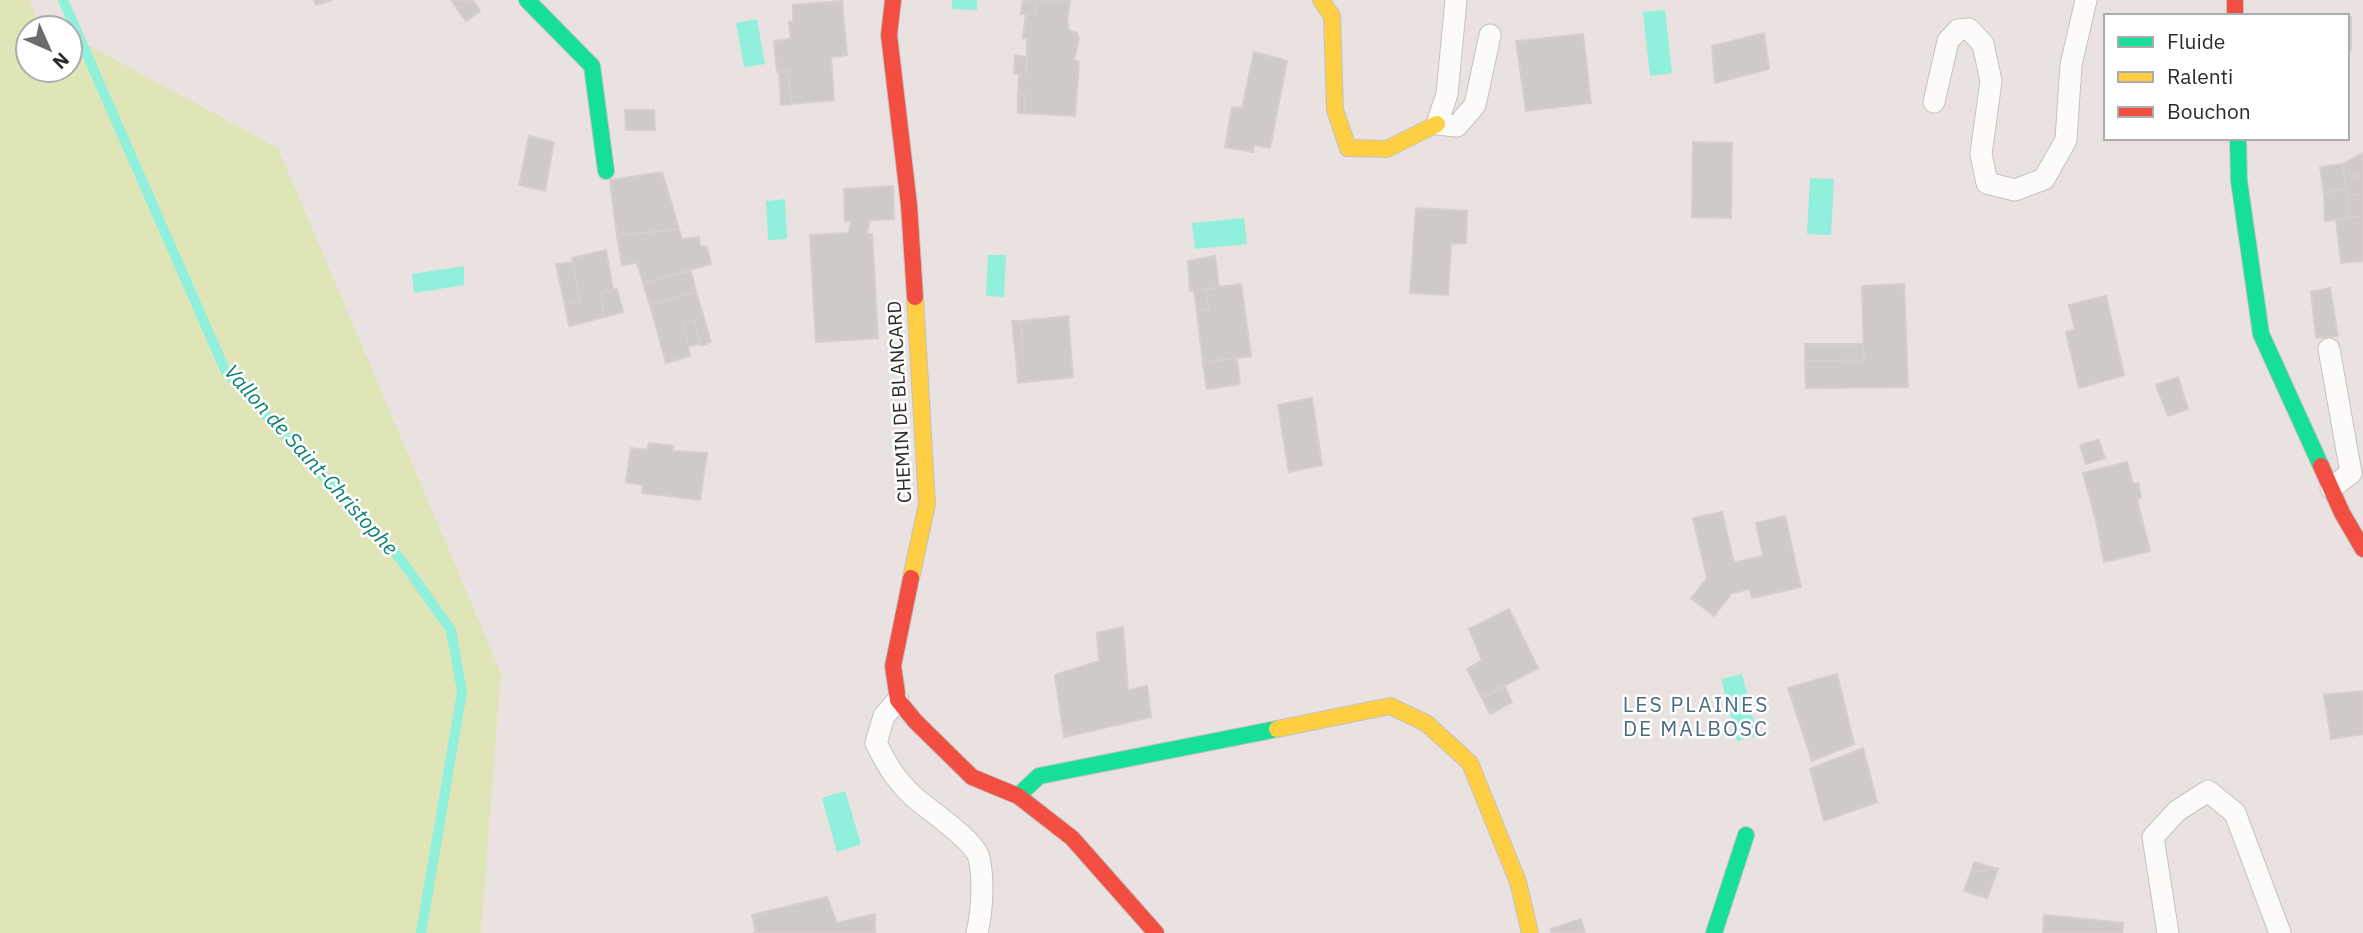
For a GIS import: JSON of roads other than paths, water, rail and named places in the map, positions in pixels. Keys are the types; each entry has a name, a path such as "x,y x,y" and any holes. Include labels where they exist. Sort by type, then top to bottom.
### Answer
{"street":[{"path":"527,0 592,66 606,172"},
{"name":"CHEMIN DE BLANCARD","path":"893,0 889,35 909,205 927,504 893,666 898,700"},
{"path":"1321,0 1332,16 1335,110 1348,148 1387,149 1437,124"},
{"path":"2238,140 2239,181 2261,334 2342,513 2363,549"},
{"path":"898,700 972,777 1018,796 1072,838 1156,933"},
{"path":"1018,796 1039,776 1390,706 1426,723 1470,763 1518,882 1530,933"},
{"path":"1714,933 1746,835"}],"lane":[{"path":"1456,0 1447,94 1437,124 1457,126 1475,105 1490,35"},
{"path":"1934,102 1948,41 1958,30 1969,29 1983,44 1991,81 1981,154 1987,183 2015,191 2044,179 2066,140 2071,65 2086,0"},
{"path":"2329,349 2351,473 2331,488"},
{"path":"898,700 884,716 876,743 890,772 914,797 953,828 978,856 982,911 977,933"},
{"path":"2168,933 2153,837 2176,811 2208,791 2235,813 2280,933"}],"waterway":[{"name":"Vallon de Saint-Christophe","path":"63,0 226,372 399,557 451,630 462,692 421,933"}],"district":[{"name":"LES PLAINES DE MALBOSC","path":"1696,717"}]}
